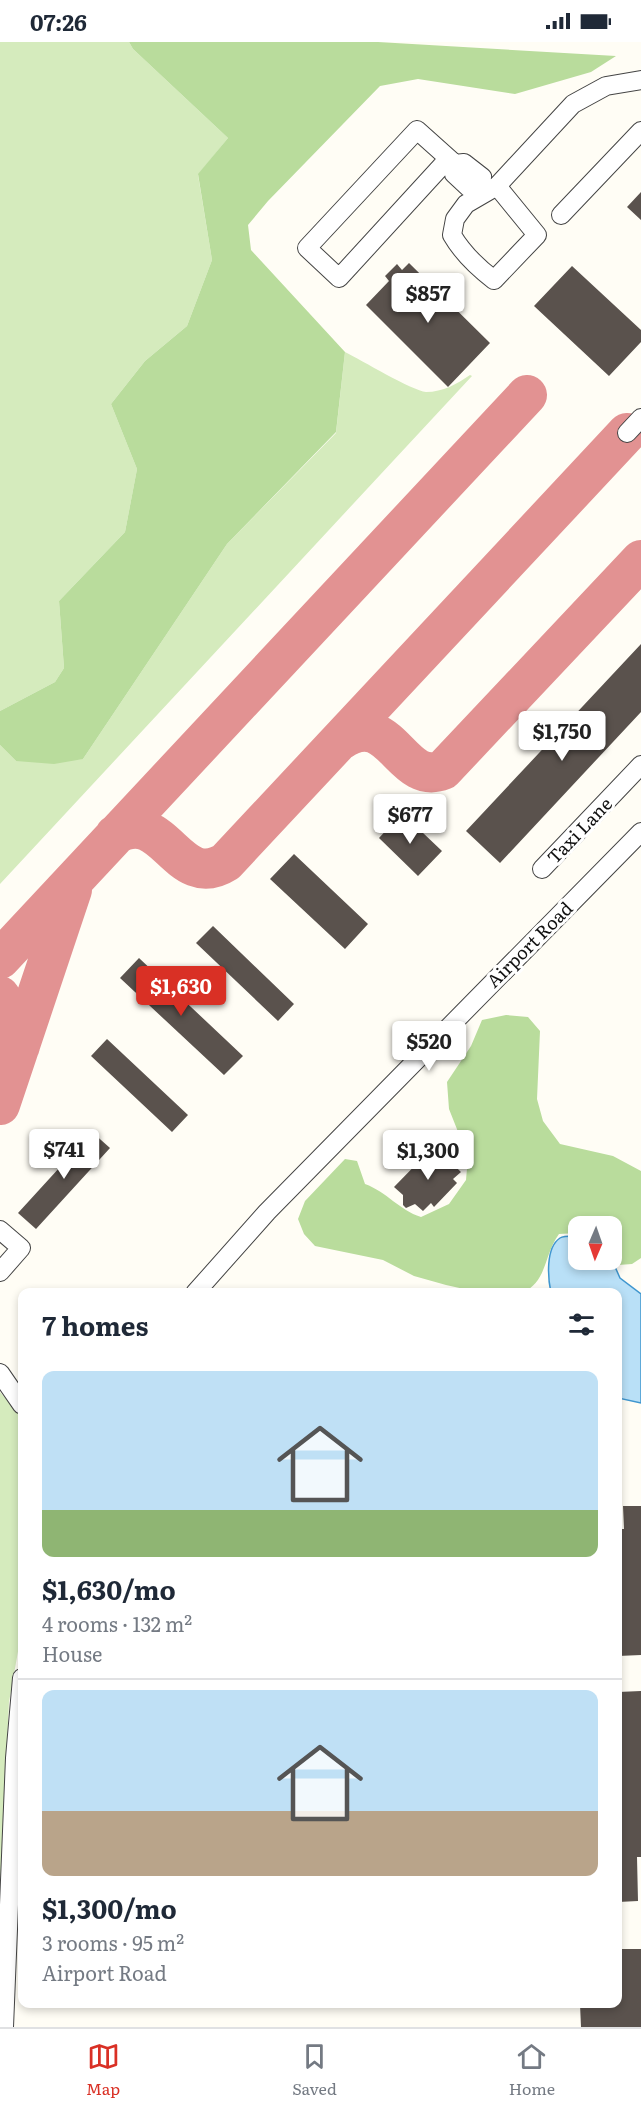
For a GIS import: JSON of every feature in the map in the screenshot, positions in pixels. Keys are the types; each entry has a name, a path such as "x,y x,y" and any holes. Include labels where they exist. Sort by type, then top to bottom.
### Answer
{"street":[{"path":"452,161 339,278 307,248 417,130 452,161 464,163 482,177 486,189 537,235 494,280 472,262 452,235 455,219 466,204 486,189 573,104 606,86 641,80"},
{"path":"561,215 641,131"},
{"path":"627,433 641,418"},
{"name":"Taxi Lane","path":"542,869 641,765"},
{"name":"Airport Road","path":"199,1288 267,1212 641,832"},
{"path":"0,1230 21,1248 0,1272"},
{"path":"0,1373 18,1399"},
{"path":"4,2027 18,1724"}],"green space":[{"path":"0,42 129,42 133,49 228,138 198,175 212,260 187,326 145,361 111,404 137,469 125,532 59,601 64,668 55,682 0,711"},
{"path":"129,42 378,42 616,56 591,72 515,94 418,79 380,86 268,201 248,225 251,250 345,352 336,432 227,544 83,759 54,764 16,761 0,745 0,711 55,682 64,668 59,601 125,532 137,469 111,404 145,361 187,326 212,260 198,174 228,138 133,49"},
{"path":"345,352 399,381 426,392 444,389 472,376 0,884 0,745 16,761 83,759 227,544 336,433"},
{"path":"506,1015 528,1017 540,1031 537,1099 543,1121 560,1144 613,1156 641,1171 641,1258 632,1264 622,1265 622,1216 568,1216 568,1234 559,1234 541,1275 530,1288 460,1288 414,1276 383,1260 315,1246 304,1234 298,1219 305,1201 345,1159 357,1161 365,1184 413,1214 421,1217 449,1204 466,1180 468,1157 449,1109 447,1082 471,1046 482,1020"},
{"path":"0,1392 18,1413 18,1651 9,1702 0,1887"}],"water":[{"path":"568,1236 568,1270 616,1270 620,1278 641,1294 641,1403 622,1399 622,1288 551,1288 550,1256 555,1243 560,1238"}],"building":[{"path":"641,192 641,220 627,207"},
{"path":"409,263 490,343 448,387 366,305 389,281 385,276 397,264 402,270"},
{"path":"572,266 641,330 641,342 609,376 534,306"},
{"path":"641,644 641,712 500,863 466,831"},
{"path":"402,813 442,851 418,876 379,838"},
{"path":"294,854 368,924 345,949 270,879"},
{"path":"213,926 294,1004 278,1021 196,943"},
{"path":"139,958 243,1056 224,1075 120,978"},
{"path":"107,1039 188,1115 172,1132 91,1056"},
{"path":"92,1132 110,1148 36,1229 18,1213"},
{"path":"434,1146 461,1172 453,1179 457,1183 434,1207 431,1203 423,1211 415,1204 406,1208 403,1205 403,1195 394,1187"},
{"path":"623,1506 641,1506 641,1655 622,1656 622,1529 624,1529"},
{"path":"641,1691 641,1857 637,1857 638,1901 622,1902 622,1692"},
{"path":"622,1949 641,1949 641,2027 581,2027 580,2008 622,2008"}],"taxiway":[{"path":"0,959 527,395"},
{"path":"115,835 132,829 147,831 195,867 209,869 226,862 627,433"},
{"path":"341,740 358,732 372,733 384,739 416,768 428,772 443,770 641,560"},
{"path":"0,1105 72,890"},
{"path":"0,996 15,1020 20,1046"}]}
